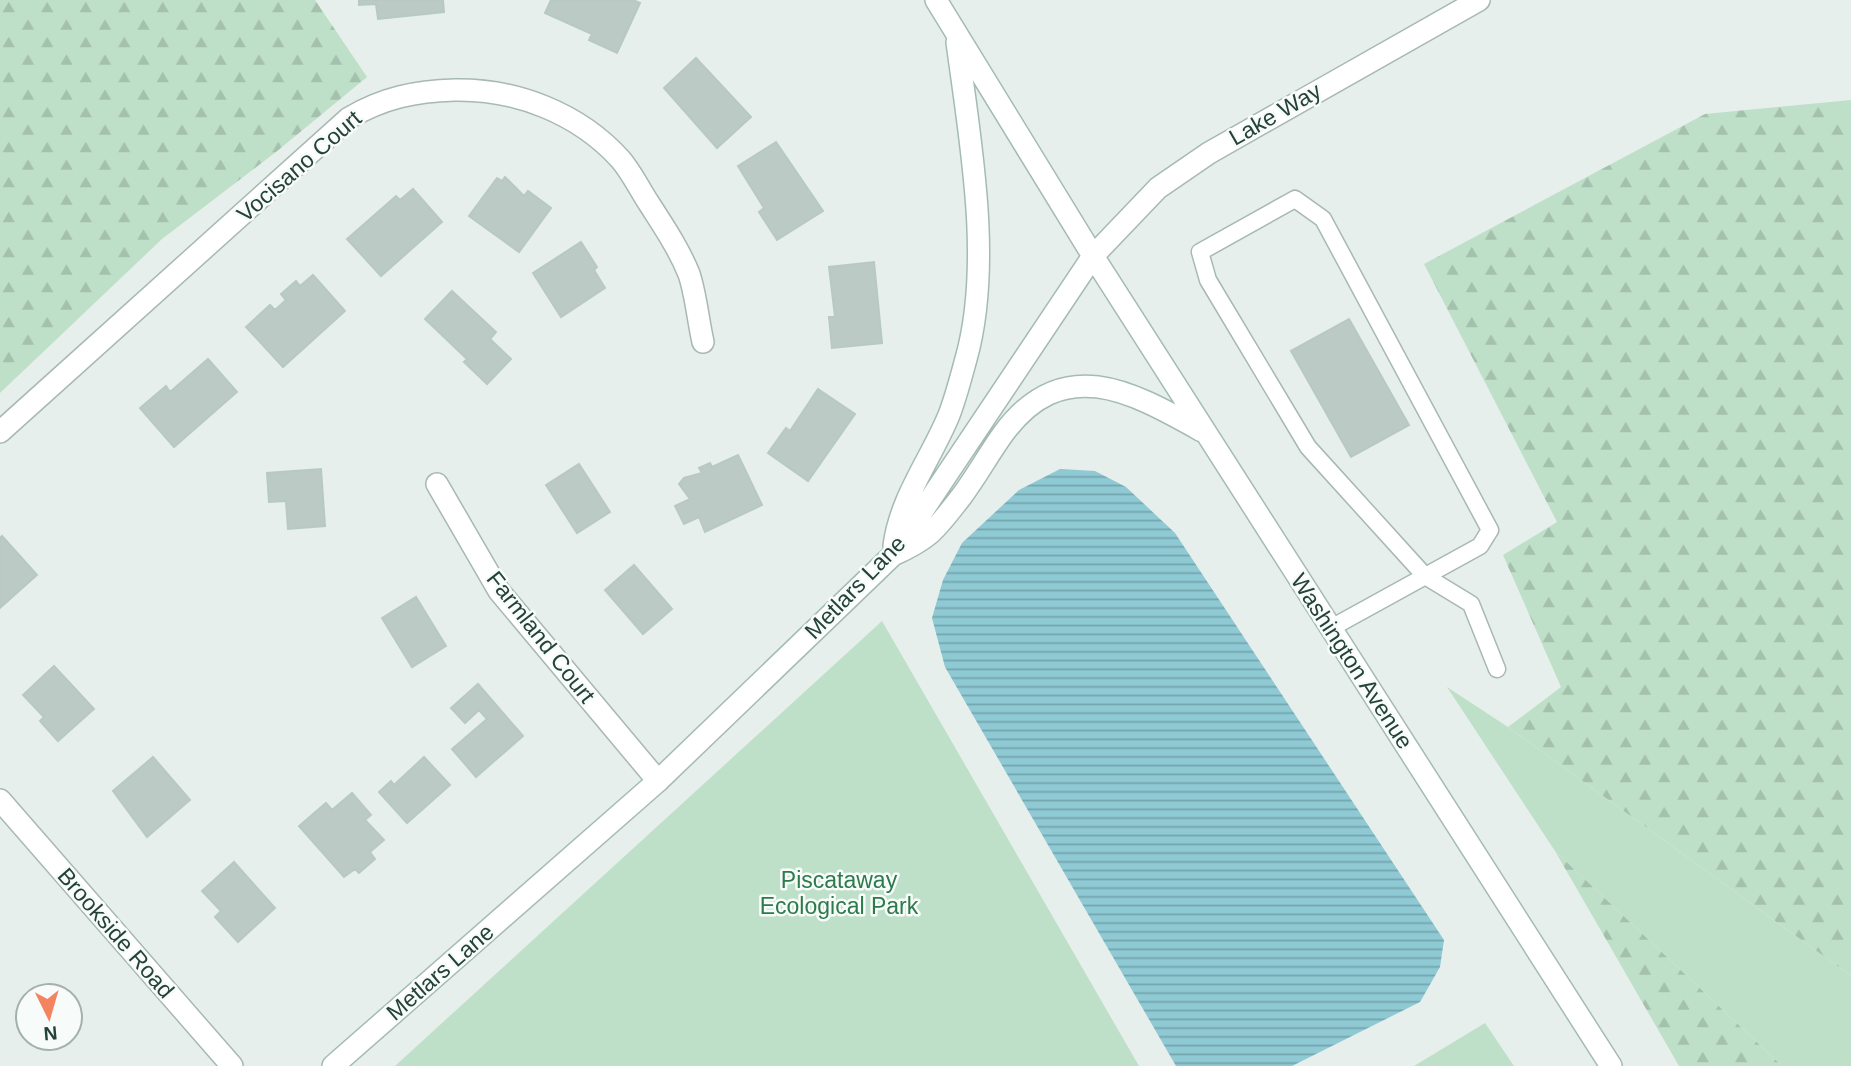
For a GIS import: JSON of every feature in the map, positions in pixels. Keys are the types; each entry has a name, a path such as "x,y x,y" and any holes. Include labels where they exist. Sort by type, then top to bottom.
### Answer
{"street":[{"path":"936,0 1093,256"},
{"name":"Lake Way","path":"1093,256 1158,188 1209,153 1479,0"},
{"path":"893,555 897,524 949,415 967,356 977,283 978,217 956,33"},
{"name":"Vocisano Court","path":"0,432 349,118 378,101 412,93 481,89 515,95 553,109 589,132 621,160 670,235 689,276 703,342"},
{"name":"Washington Avenue","path":"1093,256 1611,1066"},
{"name":"Metlars Lane","path":"333,1066 658,781 893,555 1093,256"},
{"path":"893,555 925,541 977,476 1004,433 1025,411 1068,386 1101,386 1148,400 1206,433"},
{"name":"Farmland Court","path":"437,484 499,591 658,781"},
{"name":"Brookside Road","path":"0,800 232,1066"}],"lane":[{"path":"1331,628 1425,576 1480,546 1490,530 1323,219 1295,199 1200,252 1208,280 1308,447 1425,576 1471,604 1497,669"}],"green space":[{"path":"0,0 315,0 367,77 276,152 162,239 0,393"},
{"path":"1851,100 1851,976 1508,727 1561,687 1503,555 1557,522 1424,264 1705,114"},
{"name":"Piscataway Ecological Park","path":"882,621 1139,1066 395,1066"},
{"path":"1447,687 1508,727 1851,976 1851,1066 1782,1066 1555,851"},
{"path":"1555,851 1782,1066 1679,1066"},
{"path":"1485,1023 1514,1066 1414,1066"}],"water":[{"path":"1060,469 1095,471 1126,487 1175,533 1444,940 1440,967 1420,1002 1292,1066 1176,1066 945,667 932,618 943,580 962,543 1019,490"}],"building":[{"path":"359,0 443,0 444,12 378,19 376,4 359,5"},
{"path":"551,0 633,0 640,3 617,53 589,40 592,34 545,13"},
{"path":"696,58 751,117 717,148 664,88"},
{"path":"776,142 823,211 777,240 759,212 764,208 738,166"},
{"path":"505,177 524,196 528,191 551,208 519,252 469,216 497,178 502,181"},
{"path":"413,189 442,222 381,276 347,239 396,196 400,200"},
{"path":"581,242 597,267 594,270 605,288 561,317 533,273"},
{"path":"874,262 882,343 832,348 829,317 835,317 829,267"},
{"path":"313,275 345,311 283,367 246,327 270,305 275,310 286,300 281,294 296,281 300,286"},
{"path":"452,291 496,332 490,339 511,359 487,384 464,362 467,359 425,319"},
{"path":"1349,319 1409,425 1351,457 1291,351"},
{"path":"208,359 237,392 174,447 140,408 166,386 170,392"},
{"path":"818,389 855,414 808,481 768,453 786,428 790,431"},
{"path":"738,455 762,505 705,532 699,517 684,524 675,506 690,499 679,484 684,478 702,473 699,468 710,463 712,467"},
{"path":"579,464 610,512 577,533 546,485"},
{"path":"321,469 325,526 288,529 286,501 269,502 267,473"},
{"path":"2,536 37,575 0,608 0,538"},
{"path":"634,565 672,609 643,634 605,590"},
{"path":"416,597 446,646 412,667 382,618"},
{"path":"54,666 94,709 58,741 40,721 44,717 23,695"},
{"path":"478,684 523,736 476,777 452,749 487,719 479,710 465,723 451,708"},
{"path":"153,757 190,800 147,837 113,791"},
{"path":"424,757 450,785 407,823 379,792 391,781 394,785"},
{"path":"352,793 371,815 365,820 384,840 370,852 375,859 359,873 355,869 344,877 299,826 326,803 332,810"},
{"path":"234,862 275,908 238,942 215,917 221,911 202,891"}]}
